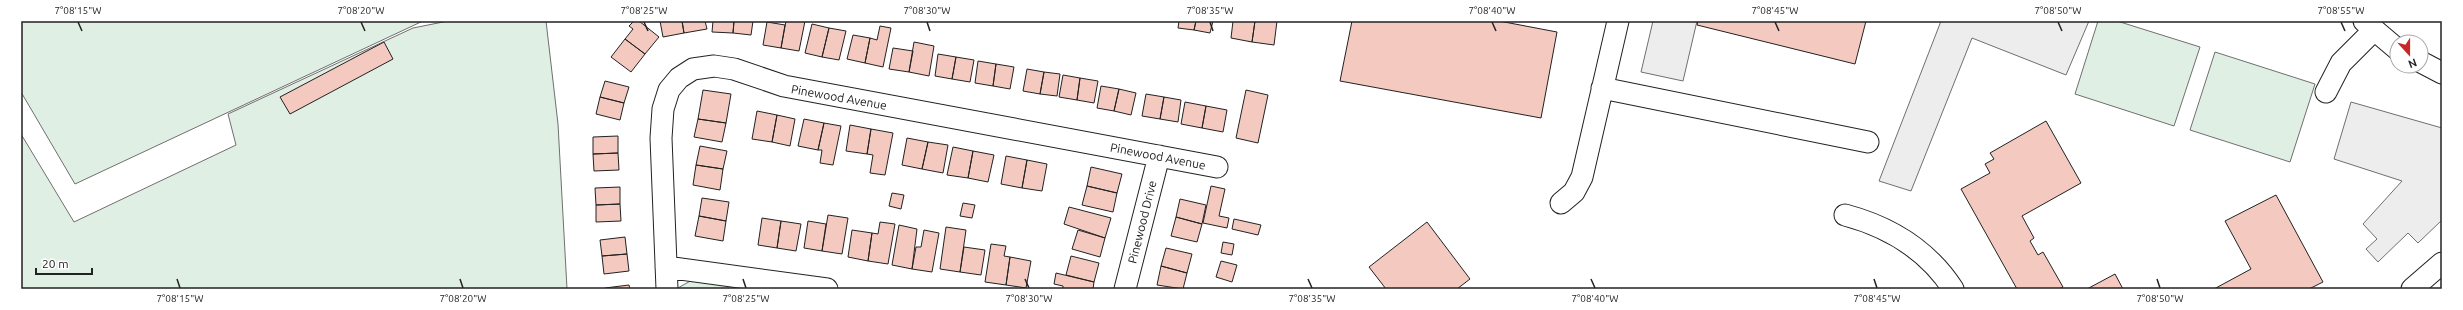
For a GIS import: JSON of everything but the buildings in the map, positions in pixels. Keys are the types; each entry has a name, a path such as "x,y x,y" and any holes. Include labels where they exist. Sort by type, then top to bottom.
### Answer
{"street":[{"path":"1561,203 1574,192 1582,177 1618,21"},
{"path":"2326,92 2341,63 2369,26 2389,42"},
{"name":"Pinewood Avenue","path":"667,289 661,138 663,109 673,84 685,73 702,66 734,69 784,86 1216,167"},
{"path":"2429,66 2442,73"},
{"path":"1602,88 1868,142"},
{"name":"Pinewood Drive","path":"1125,289 1159,156"},
{"path":"1845,215 1882,226 1898,236 1925,255 1953,289"},
{"path":"2412,289 2442,263"},
{"path":"666,266 827,289"}],"green space":[{"path":"21,21 423,21 75,184 21,92"},
{"path":"448,21 546,21 558,124 567,289 21,289 21,134 74,222 236,145 228,114 413,28"},
{"path":"2098,21 2117,21 2200,47 2174,126 2075,94"},
{"path":"2215,52 2315,84 2290,162 2190,130"},
{"path":"694,279 753,289 676,289"}],"shaded area":[{"path":"1653,21 1697,21 1683,81 1641,72"},
{"path":"1941,21 2089,21 2066,75 1972,38 1911,191 1879,181"},
{"path":"2351,102 2442,128 2442,220 2418,243 2408,233 2378,262 2366,249 2377,239 2363,224 2402,181 2334,159"}]}
